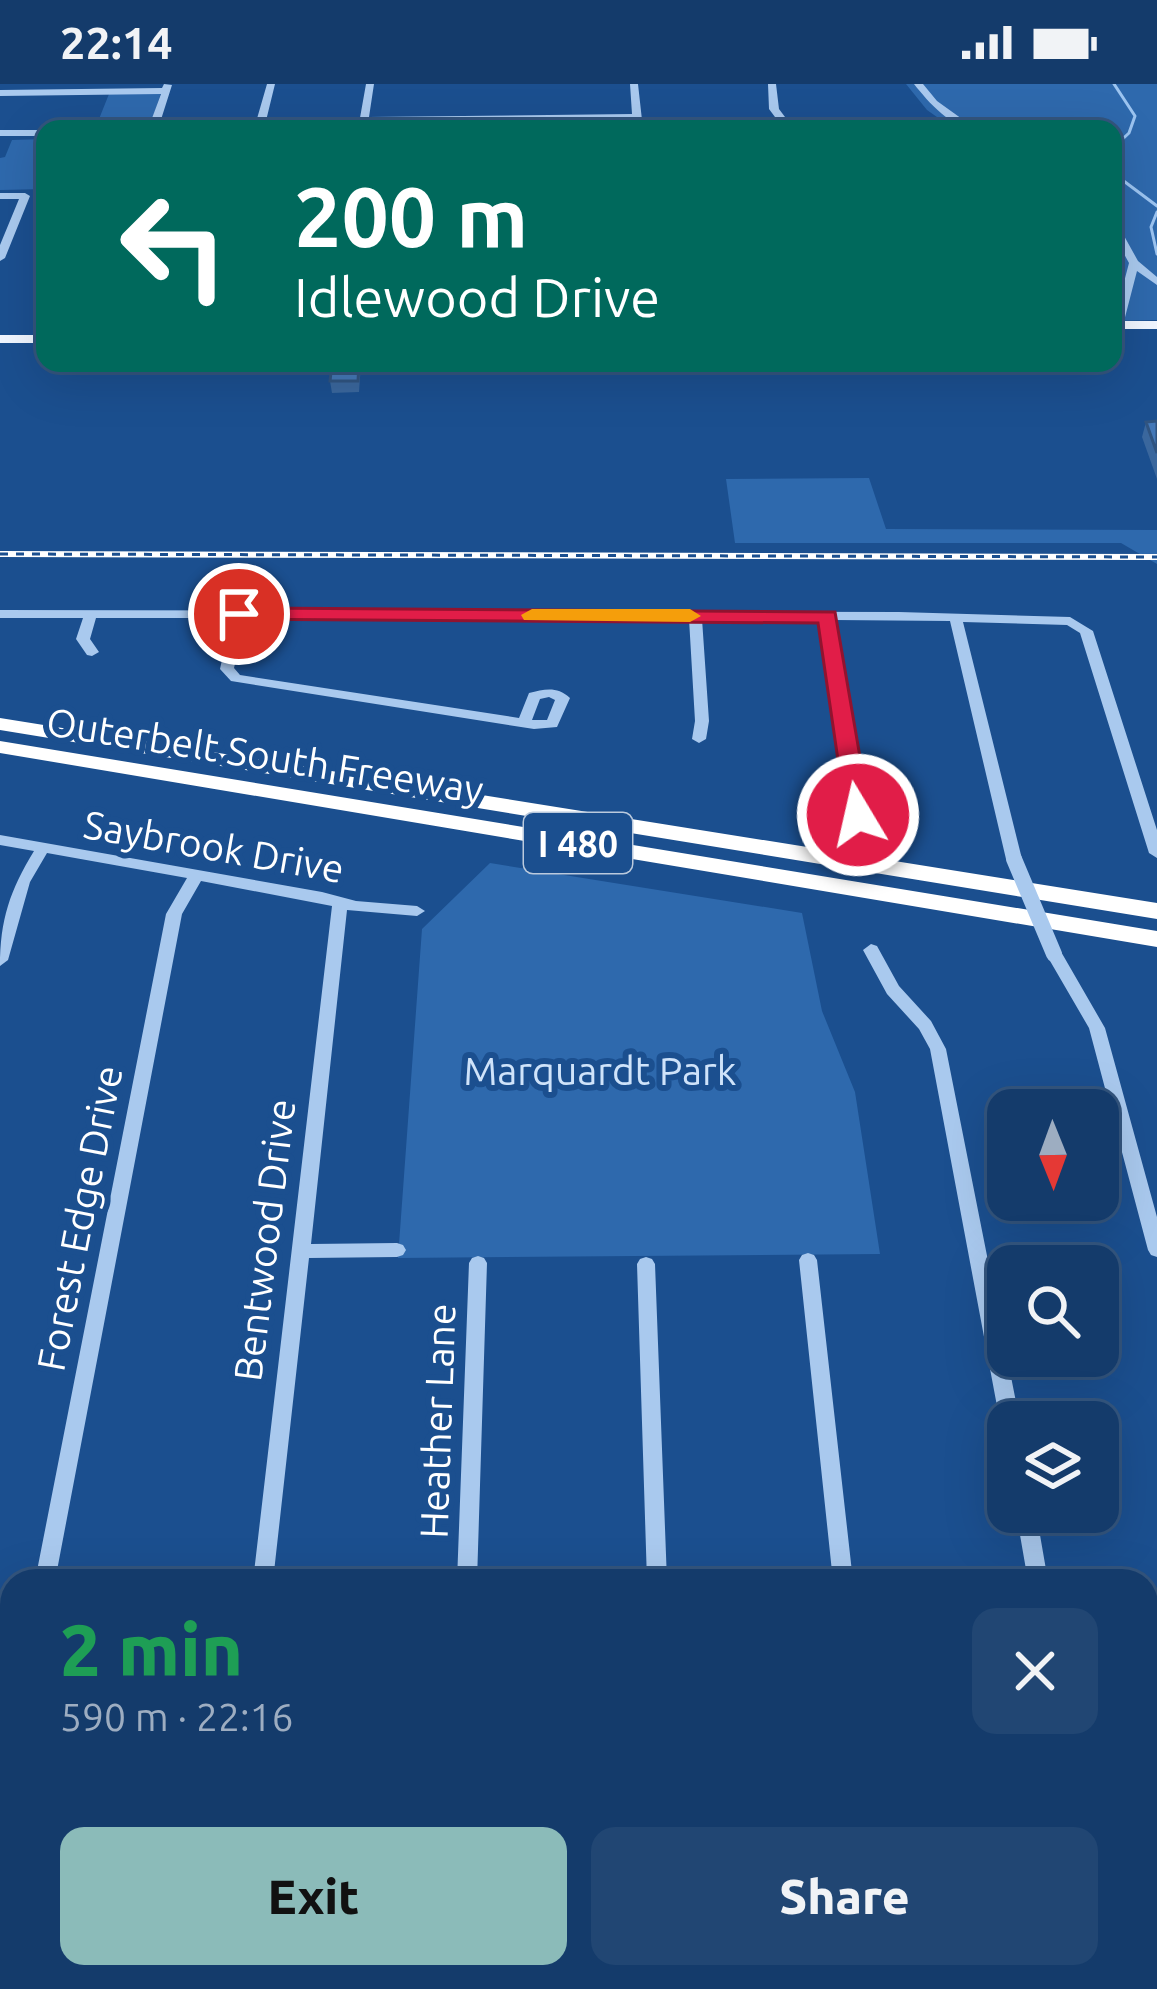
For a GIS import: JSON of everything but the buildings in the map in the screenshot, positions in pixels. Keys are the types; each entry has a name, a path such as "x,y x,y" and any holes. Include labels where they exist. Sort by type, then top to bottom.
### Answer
{"highway":[{"name":"Outerbelt South Freeway","path":"0,724 1157,911"},
{"name":"Outerbelt South Freeway","path":"0,747 1157,939"}],"main road":[{"path":"1122,325 1157,325"},
{"path":"0,339 36,339"}],"street":[{"path":"262,120 271,84"},
{"path":"364,120 370,84"},
{"path":"634,84 638,120"},
{"path":"772,84 774,109 782,120"},
{"path":"918,84 958,120"},
{"path":"0,93 167,87 156,120"},
{"path":"0,133 36,133"},
{"path":"0,196 25,196 0,258"},
{"path":"1122,241 1134,263 1157,281"},
{"path":"1122,302 1134,263"},
{"path":"0,614 828,616 1081,624 1157,853"},
{"path":"91,614 83,639 92,652"},
{"path":"239,614 227,669 236,678 524,723"},
{"path":"695,616 702,721 699,740"},
{"path":"828,616 858,815 886,819"},
{"path":"956,619 1014,859 1054,954 1097,1028 1157,1250"},
{"name":"Saybrook Drive","path":"0,840 322,897 340,906 374,904 417,911"},
{"path":"0,960 22,882 44,848"},
{"name":"Forest Edge Drive","path":"47,1569 174,914 197,874"},
{"name":"Bentwood Drive","path":"263,1569 340,906"},
{"path":"871,950 893,990 925,1025 938,1048 1006,1401"},
{"path":"299,1251 397,1250"},
{"path":"808,1260 842,1569"},
{"name":"Heather Lane","path":"467,1569 478,1263"},
{"path":"646,1264 657,1569"},
{"path":"1030,1533 1036,1569"}],"green space":[{"path":"906,84 1157,84 1157,320 1122,321 1122,120 941,120"},
{"path":"161,93 152,120 99,120 109,94"},
{"path":"36,139 36,189 0,190 0,158 5,157 12,140"},
{"path":"869,478 886,529 1157,530 1157,564 1121,543 735,543 726,479"},
{"name":"Marquardt Park","path":"490,863 802,913 822,1011 855,1092 880,1254 398,1258 422,929"}],"waterway":[{"path":"1114,84 1135,116 1122,140"},
{"path":"1122,180 1157,206"},
{"path":"1157,212 1151,227 1157,254"}],"railway":[{"path":"0,554 1157,557"}],"slow traffic":[{"path":"532,615 690,616"}],"route":[{"path":"239,614 828,616 858,815"}]}
